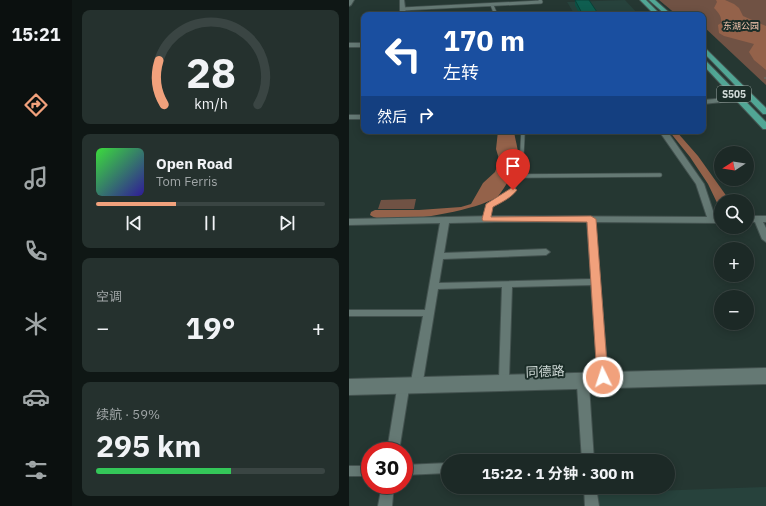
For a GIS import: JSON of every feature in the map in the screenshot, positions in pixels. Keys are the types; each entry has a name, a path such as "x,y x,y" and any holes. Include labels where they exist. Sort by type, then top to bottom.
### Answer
{"main road":[{"path":"349,4 351,0"},
{"path":"643,0 655,12"},
{"path":"652,0 666,12"},
{"path":"349,41 361,41"},
{"path":"349,46 361,45"},
{"name":"S505","path":"706,51 766,112"},
{"name":"S505","path":"706,64 766,127"},
{"name":"同德路","path":"349,383 766,372"},
{"name":"同德路","path":"349,390 766,380"}],"street":[{"path":"403,0 403,12"},
{"path":"706,102 739,99"},
{"path":"349,117 361,117"},
{"path":"665,134 700,184 714,214"},
{"path":"349,222 486,219 714,220"},
{"path":"591,219 603,377"},
{"path":"762,219 766,239"},
{"path":"417,381 445,221"},
{"path":"439,256 546,252"},
{"path":"434,286 596,282"},
{"path":"504,379 507,284"},
{"path":"349,313 429,313"},
{"path":"583,385 588,454"},
{"path":"394,442 403,389"},
{"path":"413,470 441,468"},
{"path":"349,471 361,471"},
{"path":"385,506 387,494"},
{"path":"591,494 592,506"}],"lane":[{"path":"403,12 541,2 540,0"},
{"path":"492,5 495,12"},
{"path":"486,219 488,207 513,190 520,168 523,134"},
{"path":"518,176 660,175"}],"shaded area":[{"path":"625,0 636,12 573,12 567,2"},
{"path":"716,0 725,0 734,4 739,8 743,16 766,26 766,70 754,60 749,52 754,44 724,36 719,33 718,25 721,23 721,17 714,8 717,2"},
{"path":"498,134 515,134 518,155 517,162 507,184 498,196 489,201 473,207 434,216 394,219 379,218 370,215 371,212 375,210 419,210 461,207 471,204 483,183 495,172 499,159 496,149"},
{"path":"671,134 679,134 698,156 714,178 714,186 719,186 725,194 714,194 714,196 708,184 690,157"},
{"path":"766,487 766,506 599,506 598,494 675,494 675,490"}],"green space":[{"name":"东湖公园","path":"659,0 766,0 766,85 706,29 706,12 673,12"},
{"path":"416,199 414,209 378,209 381,200"}],"building":[{"path":"575,0 589,0 597,12 581,12"}],"route":[{"path":"513,190 503,198 489,205 486,219 591,219 603,377"}]}
